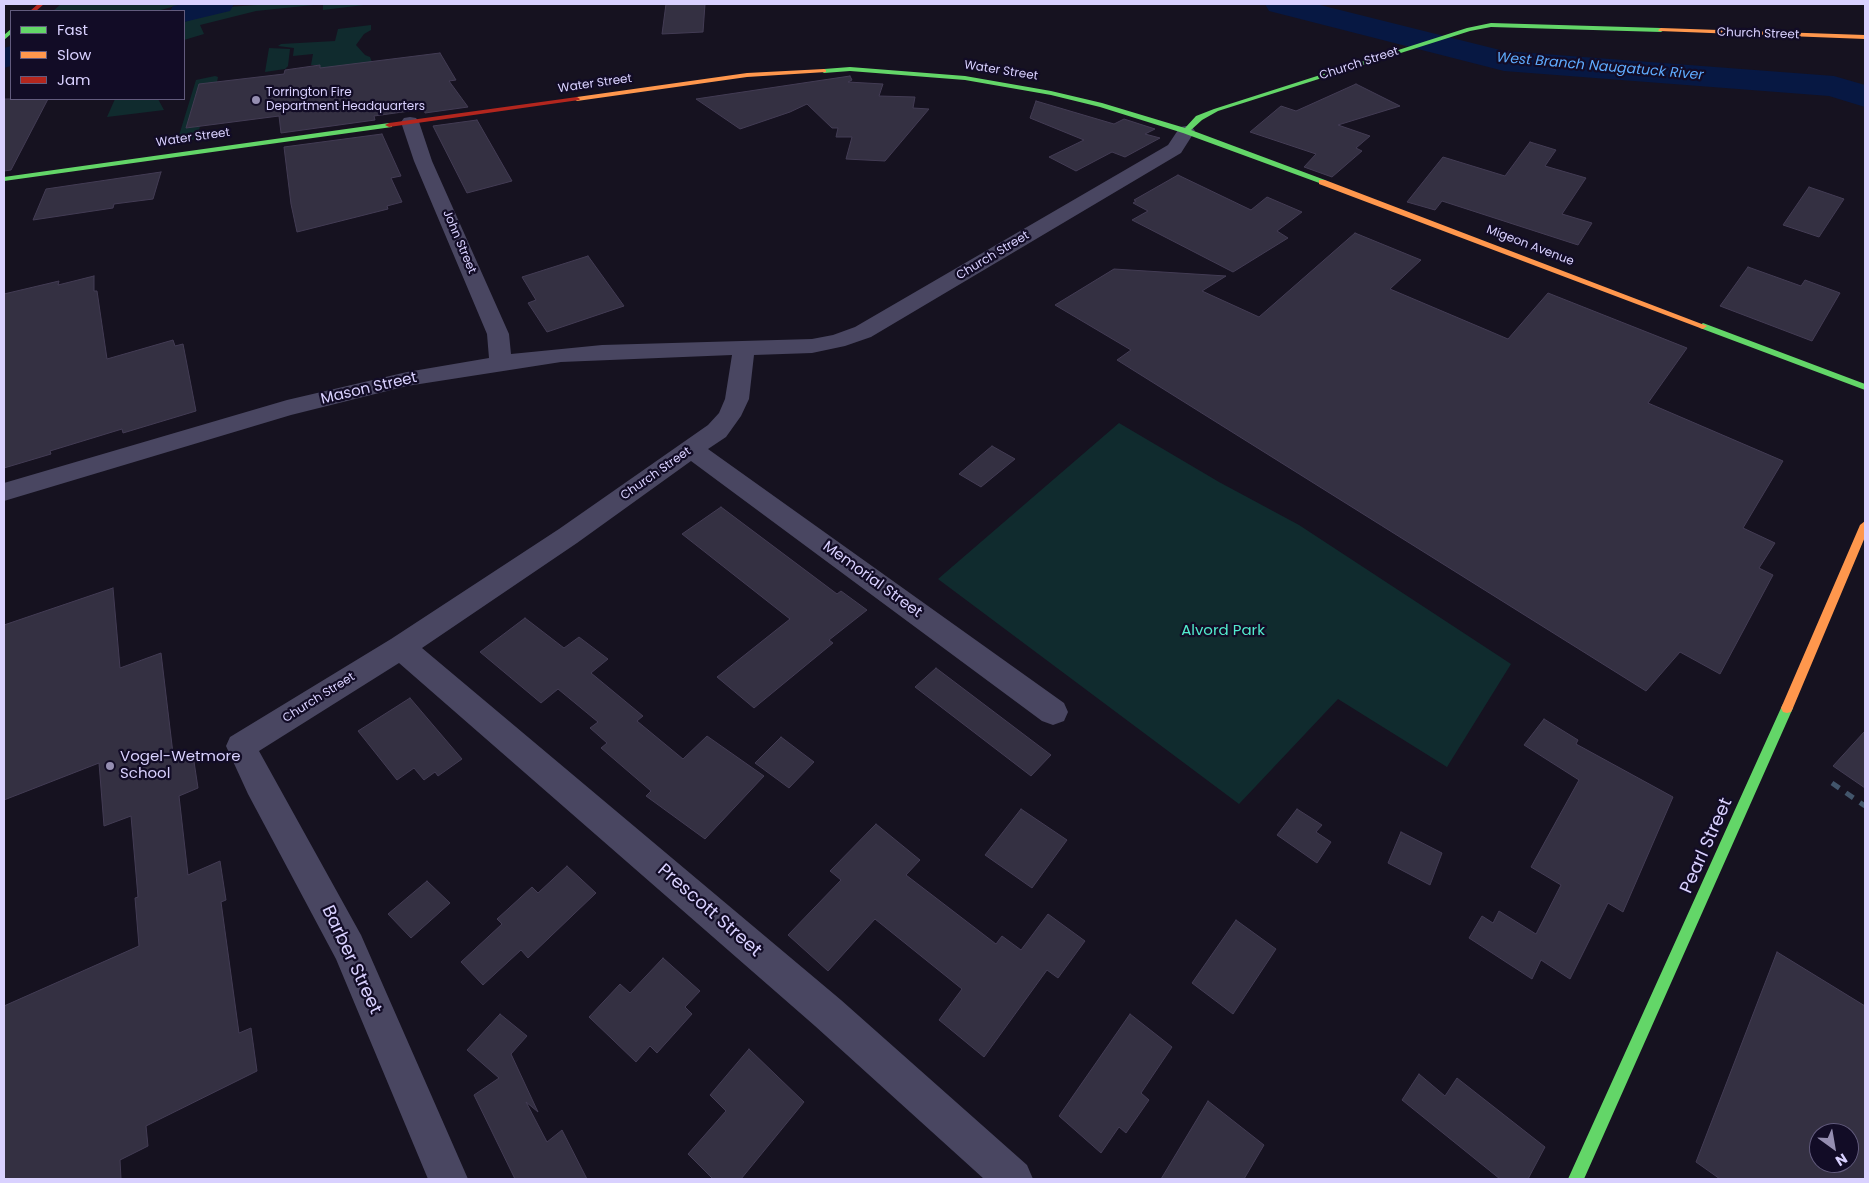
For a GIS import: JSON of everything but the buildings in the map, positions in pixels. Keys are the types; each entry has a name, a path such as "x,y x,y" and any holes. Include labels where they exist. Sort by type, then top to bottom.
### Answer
{"main road":[{"name":"Church Street","path":"1186,131 1199,118 1216,110 1469,29 1492,25 1865,37"},
{"name":"Water Street","path":"4,179 747,75 850,69 965,78 1051,93 1102,104 1186,131"},
{"name":"Migeon Avenue","path":"1186,131 1865,387"},
{"name":"Pearl Street","path":"1576,1179 1757,778 1865,525"}],"street":[{"name":"John Street","path":"410,122 423,161 498,334 501,363"},
{"name":"Church Street","path":"241,746 401,647 568,536 716,432 729,416 737,399 744,348 812,346 837,341 863,332 1175,149 1186,131"},
{"name":"Mason Street","path":"4,492 287,408 407,379 501,363 602,352 744,348"},
{"name":"Memorial Street","path":"692,449 1053,712"},
{"name":"Prescott Street","path":"401,647 828,1013 1014,1179"},
{"name":"Barber Street","path":"241,746 258,784 349,947 448,1179"}],"green space":[{"path":"61,4 183,4 161,10 54,10"},
{"path":"272,4 323,4 256,11 200,25 204,34 185,40 185,22 227,7"},
{"path":"323,4 365,4 323,10"},
{"path":"371,25 371,30 364,34 356,45 365,55 370,57 372,62 319,72 320,65 311,65 313,54 293,56 294,48 278,46 281,44 335,41 338,29"},
{"path":"269,48 290,49 288,66 285,69 265,72"},
{"path":"218,77 217,82 199,85 186,128 200,126 197,139 177,142 196,80"},
{"path":"115,100 159,100 164,110 107,117"},
{"name":"Alvord Park","path":"1119,423 1219,482 1299,525 1511,664 1447,767 1338,699 1239,804 938,579"}],"waterway":[{"name":"West Branch Naugatuck River","path":"185,13 219,4"},
{"name":"West Branch Naugatuck River","path":"1280,4 1504,61 1834,86 1865,97"},
{"name":"West Branch Naugatuck River","path":"4,58 10,56"}],"railway":[{"path":"1832,783 1865,806"}],"traffic: fast":[{"path":"1186,131 1199,118 1216,110 1469,29 1491,25 1661,30"},
{"path":"4,38 10,32"},
{"path":"824,71 850,69 965,78 1051,93 1102,105 1186,131 1322,182"},
{"path":"4,179 389,125"},
{"path":"1703,326 1865,387"},
{"path":"1576,1179 1787,708"}],"traffic: slow":[{"path":"1661,30 1865,37"},
{"path":"577,99 747,75 824,71"},
{"path":"1322,182 1703,326"},
{"path":"1787,708 1865,525"}],"traffic: jam":[{"path":"34,10 41,4"},
{"path":"389,125 577,99"}],"place":[{"name":"Torrington Fire Department Headquarters","path":"256,100"},
{"name":"Vogel-Wetmore School","path":"110,766"}]}
